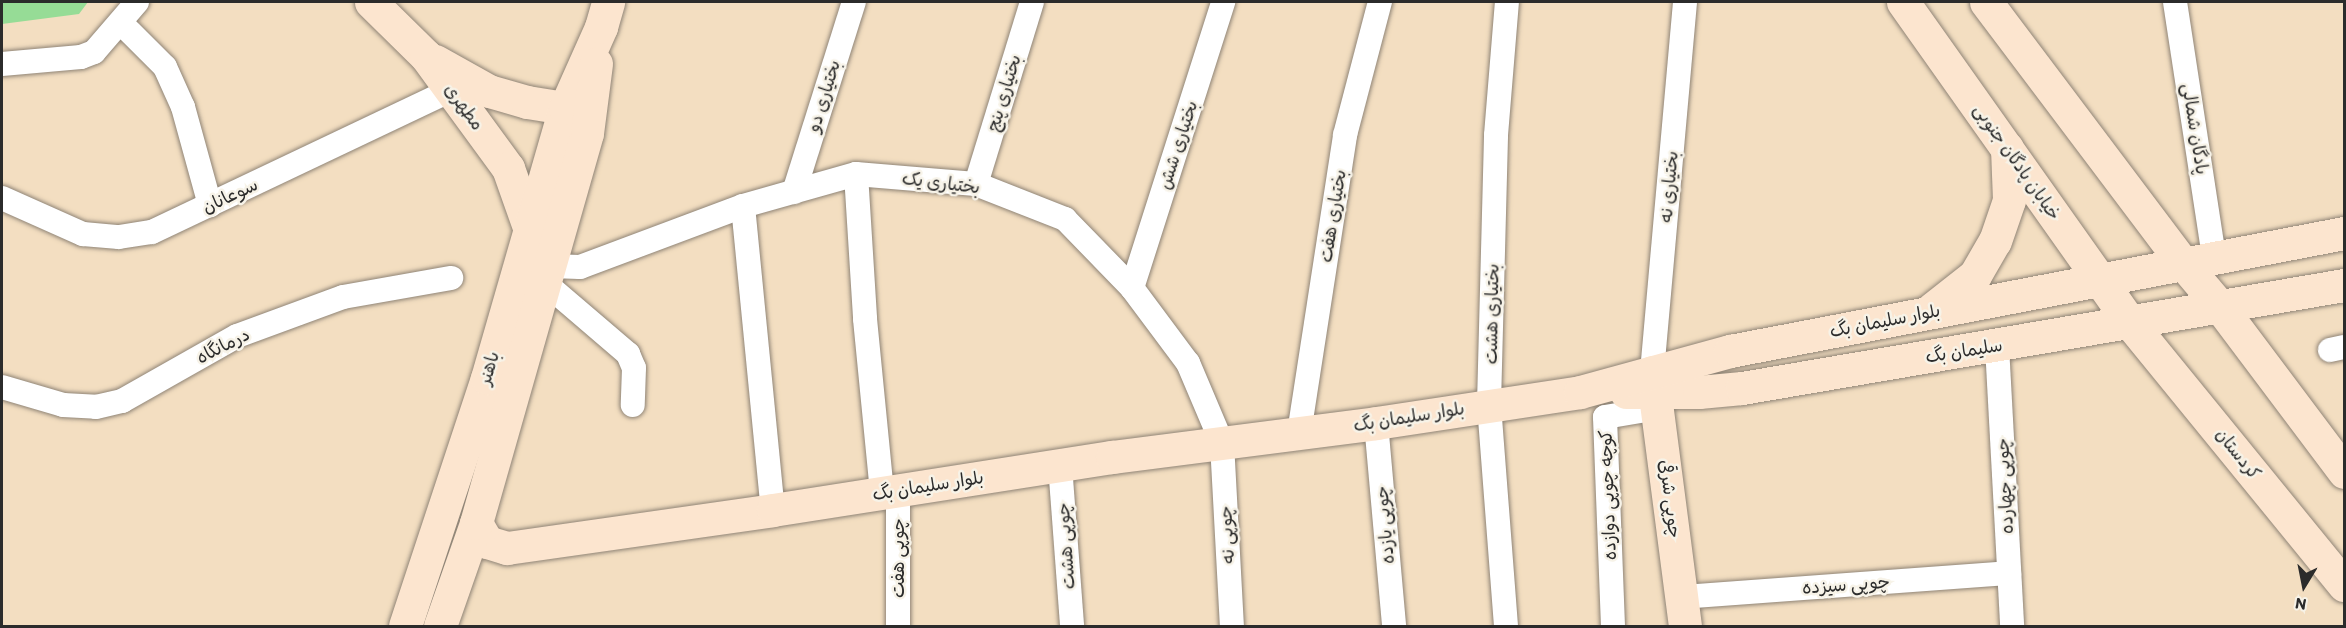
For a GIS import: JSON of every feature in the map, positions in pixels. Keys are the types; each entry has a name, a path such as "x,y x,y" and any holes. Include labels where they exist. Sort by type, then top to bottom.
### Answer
{"main road":[{"name":"مطهری","path":"371,2 426,56 508,168 530,230"},
{"name":"خیابان پادگان جنوبی","path":"1903,2 2131,324"},
{"path":"1986,2 2344,472"},
{"name":"باهنر","path":"405,627 487,378 565,108 604,14"},
{"name":"باهنر","path":"440,627 476,523 587,133 604,14"},
{"path":"426,56 489,91 527,102 565,108 580,117 587,133"},
{"path":"1928,313 1975,275 1995,241 2009,200 2007,147"},
{"name":"بلوار سلیمان بگ","path":"476,523 487,542 507,548 773,510 1060,465 1376,423 1490,404 1580,392 1655,390 1730,351 2344,232"},
{"name":"سلیمان بگ","path":"1655,390 1742,388 2131,324 2344,285"},
{"name":"کردستان","path":"2131,324 2344,585"},
{"name":"چوپی شرقی","path":"1655,390 1684,612"}],"street":[{"path":"2,64 81,57 94,52 137,2"},
{"name":"بختیاری دو","path":"794,192 854,2"},
{"name":"بختیاری پنج","path":"976,184 1032,2"},
{"name":"بختیاری شش","path":"1132,288 1223,2"},
{"name":"بختیاری هفت","path":"1299,433 1345,135 1380,2"},
{"name":"بختیاری هشت","path":"1506,627 1490,404 1496,135 1507,2"},
{"name":"بختیاری نه","path":"1655,390 1685,2"},
{"name":"پادگان شمالی","path":"2175,2 2214,256"},
{"path":"121,23 165,67 183,107 210,205"},
{"name":"سوعانان","path":"2,198 83,234 119,237 152,232 451,90"},
{"name":"بختیاری یک","path":"547,274 580,267 743,206 856,174 976,184 1065,219 1132,288 1188,363 1222,443"},
{"name":"چوپی هفت","path":"856,174 866,319 890,492 898,627"},
{"path":"743,206 773,510"},
{"path":"547,274 628,354 634,368 633,405"},
{"name":"درمانگاه","path":"2,387 63,405 96,407 122,401 237,336 332,301 451,278"},
{"name":"چوپی چهارده","path":"1997,346 2012,627"},
{"name":"کوچه چوپی دوازده","path":"1613,627 1605,417 1655,390"},
{"name":"چوپی یازده","path":"1376,423 1394,627"},
{"name":"چوپی نه","path":"1222,443 1232,627"},
{"name":"چوپی هشت","path":"1060,465 1072,627"},
{"name":"چوپی سیزده","path":"1684,612 2009,573"}],"green space":[{"path":"2,2 88,2 79,14 2,24"}]}
